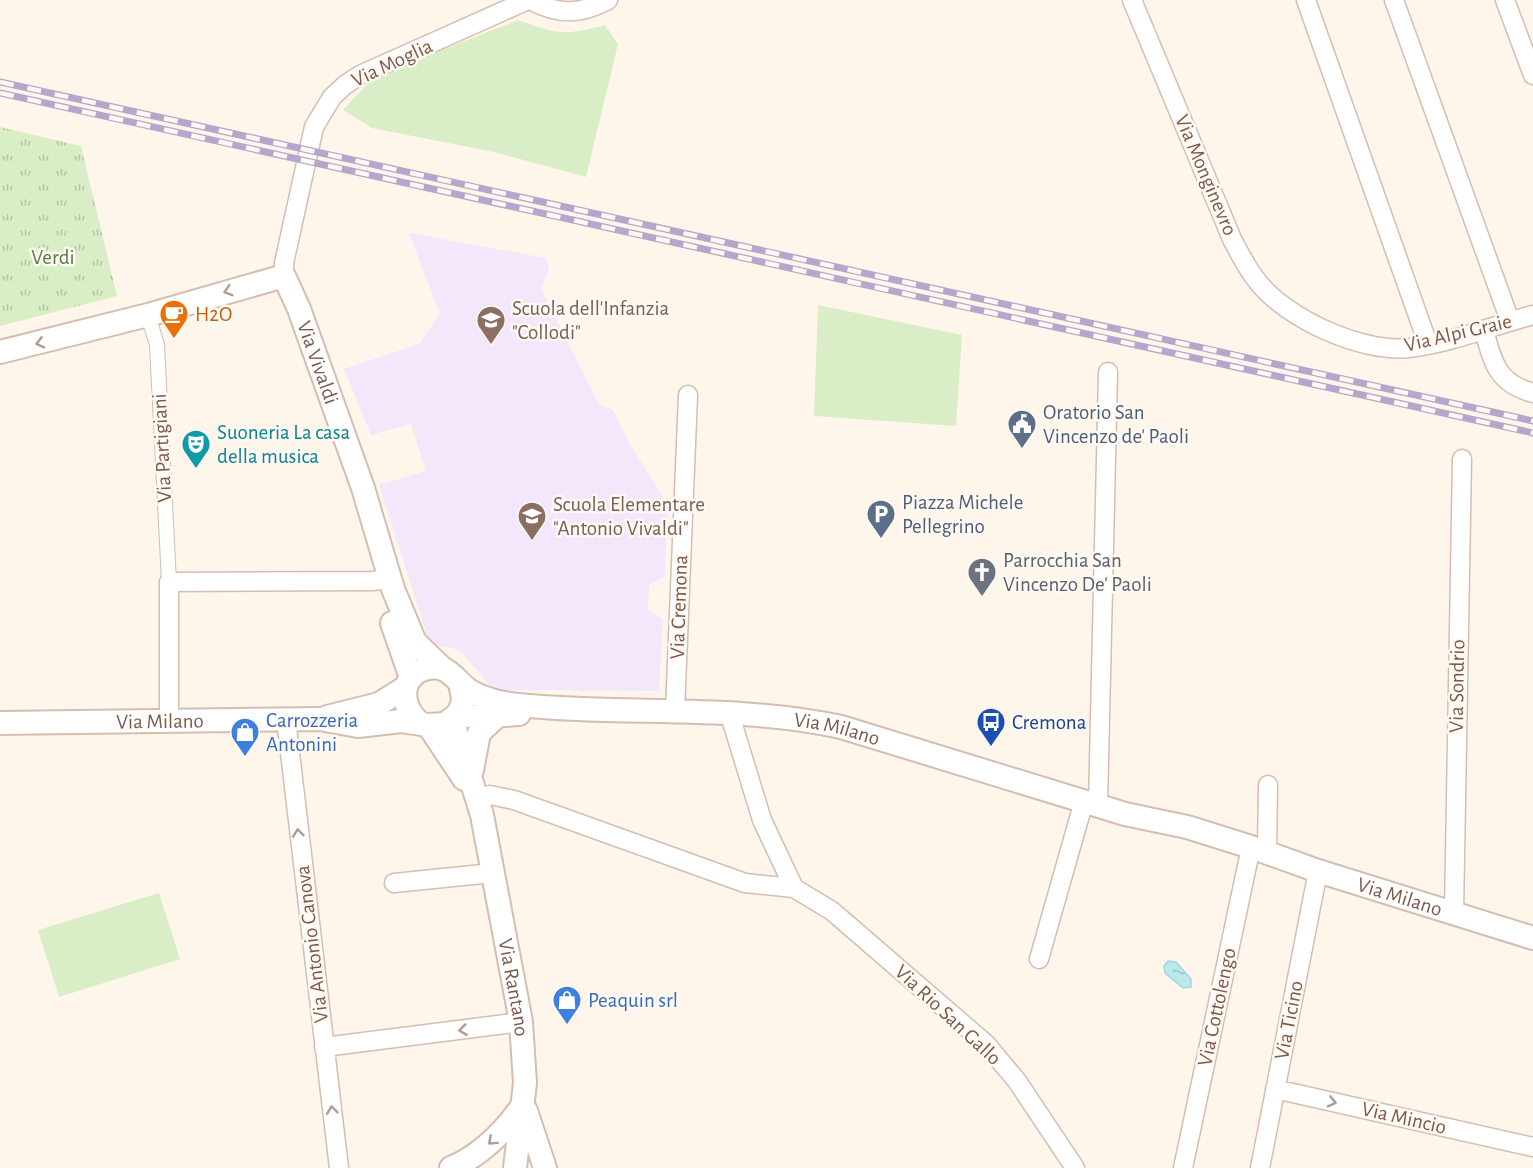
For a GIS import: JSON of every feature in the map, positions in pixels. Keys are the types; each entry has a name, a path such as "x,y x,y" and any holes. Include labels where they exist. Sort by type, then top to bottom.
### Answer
{"street":[{"name":"Via Moglia","path":"284,276 284,263 314,127 333,97 345,85 360,75 529,0 548,9 568,13 589,10 608,0"},
{"name":"Via Monginevro","path":"1132,0 1232,239 1247,266 1274,298 1315,324"},
{"path":"1306,0 1428,344"},
{"path":"1394,0 1509,321"},
{"path":"1505,0 1533,75"},
{"path":"0,352 148,315 284,276"},
{"name":"Via Vivaldi","path":"284,276 296,300 363,488 391,584 416,642 442,668"},
{"name":"Via Partigiani","path":"148,315 157,345 169,582 169,722"},
{"name":"Via Alpi Graie","path":"1315,324 1342,336 1384,347 1407,348 1484,330 1533,315"},
{"path":"1484,330 1492,361 1512,387 1533,393"},
{"path":"1039,959 1091,803 1108,372"},
{"name":"Via Cremona","path":"675,711 688,395"},
{"name":"Via Sondrio","path":"1454,913 1462,459"},
{"path":"169,582 372,581 391,584"},
{"name":"Via Vivaldi","path":"391,584 391,620 408,682"},
{"name":"Via Milano","path":"320,719 379,704 423,669 442,668 449,671 460,683 492,701 565,710"},
{"path":"408,682 405,704 408,712 424,724"},
{"path":"455,716 463,698 460,683"},
{"name":"Via Milano","path":"0,723 320,719 358,726 401,721 445,724 455,716 497,716 565,710 729,712 807,719 841,727 1091,803 1259,849 1318,871 1533,938"},
{"path":"729,712 762,820 794,888"},
{"name":"Via Rantano","path":"455,716 493,873 521,1022 524,1104 515,1168"},
{"path":"474,793 475,744 479,733 497,716"},
{"name":"Via Antonio Canova","path":"286,719 339,1168"},
{"name":"Via Rantano","path":"424,724 474,793"},
{"path":"1259,849 1268,785"},
{"name":"Via Rio San Gallo","path":"474,793 514,801 745,883 794,888 832,911 986,1044 1017,1081 1075,1168"},
{"name":"Via Cottolengo","path":"1183,1168 1259,849"},
{"name":"Via Ticino","path":"1260,1168 1318,871"},
{"path":"394,883 493,873"},
{"path":"324,1047 521,1022"},
{"name":"Via Mincio","path":"1275,1089 1533,1147"},
{"path":"450,1168 474,1157 497,1137 524,1104"},
{"name":"Via Rantano","path":"524,1104 545,1168"}],"shaded area":[{"name":"Scuola Elementare \"Antonio Vivaldi\"","path":"409,233 546,258 549,269 541,289 599,405 613,410 630,444 668,506 665,576 649,585 648,610 663,619 659,691 493,690 462,652 430,644 379,485 426,471 411,424 371,435 344,369 419,344 440,314"}],"green space":[{"path":"518,20 561,32 580,31 605,25 618,44 586,177 494,152 372,128 343,110 369,82 396,68"},
{"name":"Verdi","path":"0,127 81,146 117,296 0,326"},
{"path":"818,305 962,335 956,426 814,416"},
{"path":"159,893 180,959 59,997 38,930"}],"water":[{"path":"1168,961 1176,962 1191,979 1191,987 1183,988 1165,973 1164,966"}],"railway":[{"path":"0,82 1533,421"},
{"path":"0,93 1533,433"}],"place":[{"name":"H2O","path":"174,340"},
{"name":"Scuola dell'Infanzia \"Collodi\"","path":"491,346"},
{"name":"Oratorio San Vincenzo de' Paoli","path":"1022,450"},
{"name":"Suoneria La casa della musica","path":"196,470"},
{"name":"Piazza Michele Pellegrino","path":"881,540"},
{"name":"Scuola Elementare \"Antonio Vivaldi\"","path":"532,542"},
{"name":"Parrocchia San Vincenzo De' Paoli","path":"982,598"},
{"name":"Cremona","path":"991,748"},
{"name":"Carrozzeria Antonini","path":"245,758"},
{"name":"Peaquin srl","path":"567,1026"}]}
